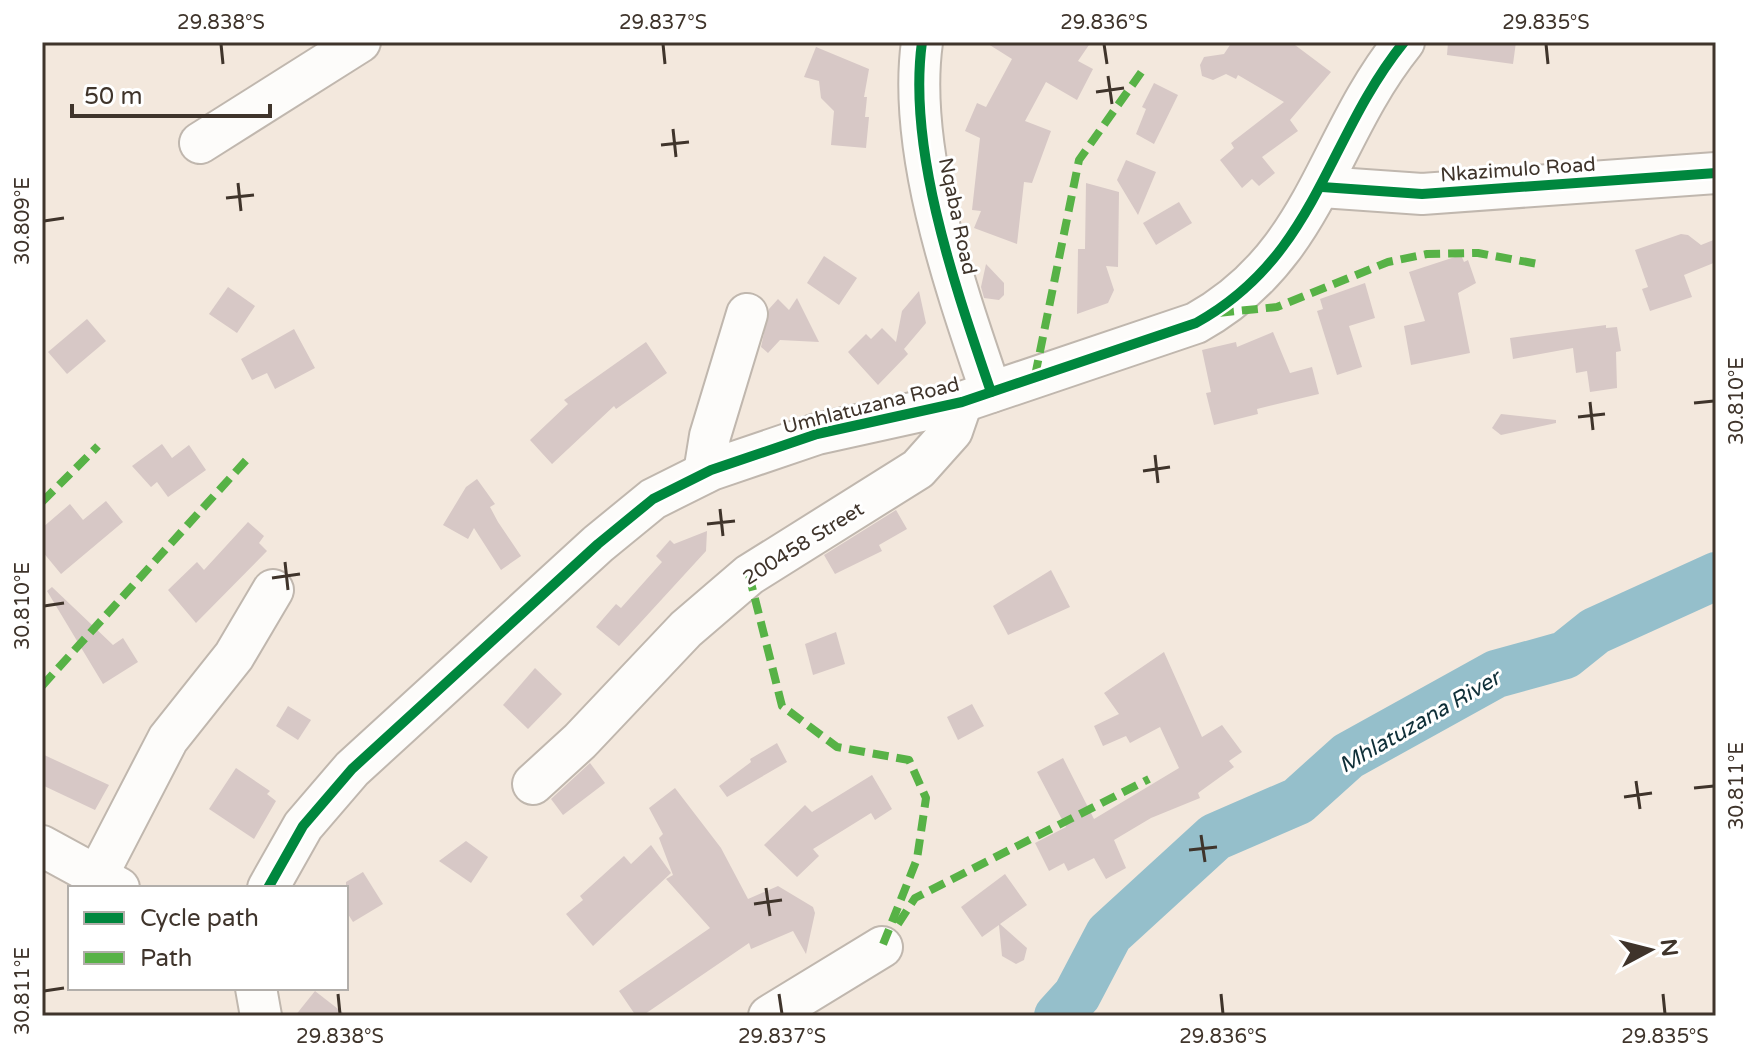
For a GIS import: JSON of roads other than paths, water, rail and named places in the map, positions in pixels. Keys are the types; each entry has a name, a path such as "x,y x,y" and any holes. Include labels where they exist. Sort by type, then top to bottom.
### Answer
{"street":[{"path":"200,143 360,42"},
{"name":"Nqaba Road","path":"922,42 918,92 927,157 977,397"},
{"name":"Umhlatuzana Road","path":"269,886 303,826 352,769 598,544 653,499 704,473 817,434 977,397 1196,323 1214,314 1279,255 1322,187 1376,60 1404,42"},
{"name":"Nkazimulo Road","path":"1322,187 1422,194 1716,173"},
{"path":"704,473 710,436 747,314"},
{"name":"200458 Street","path":"533,784 580,741 686,629 749,575 918,469 977,397"},
{"path":"42,846 108,882 168,739 234,656 273,590"},
{"path":"769,1016 882,947"},
{"path":"256,990 261,1016"}],"waterway":[{"name":"Mhlatuzana River","path":"1058,1016 1077,995 1109,934 1215,837 1298,801 1348,756 1496,674 1565,655 1595,631 1716,576"}]}
